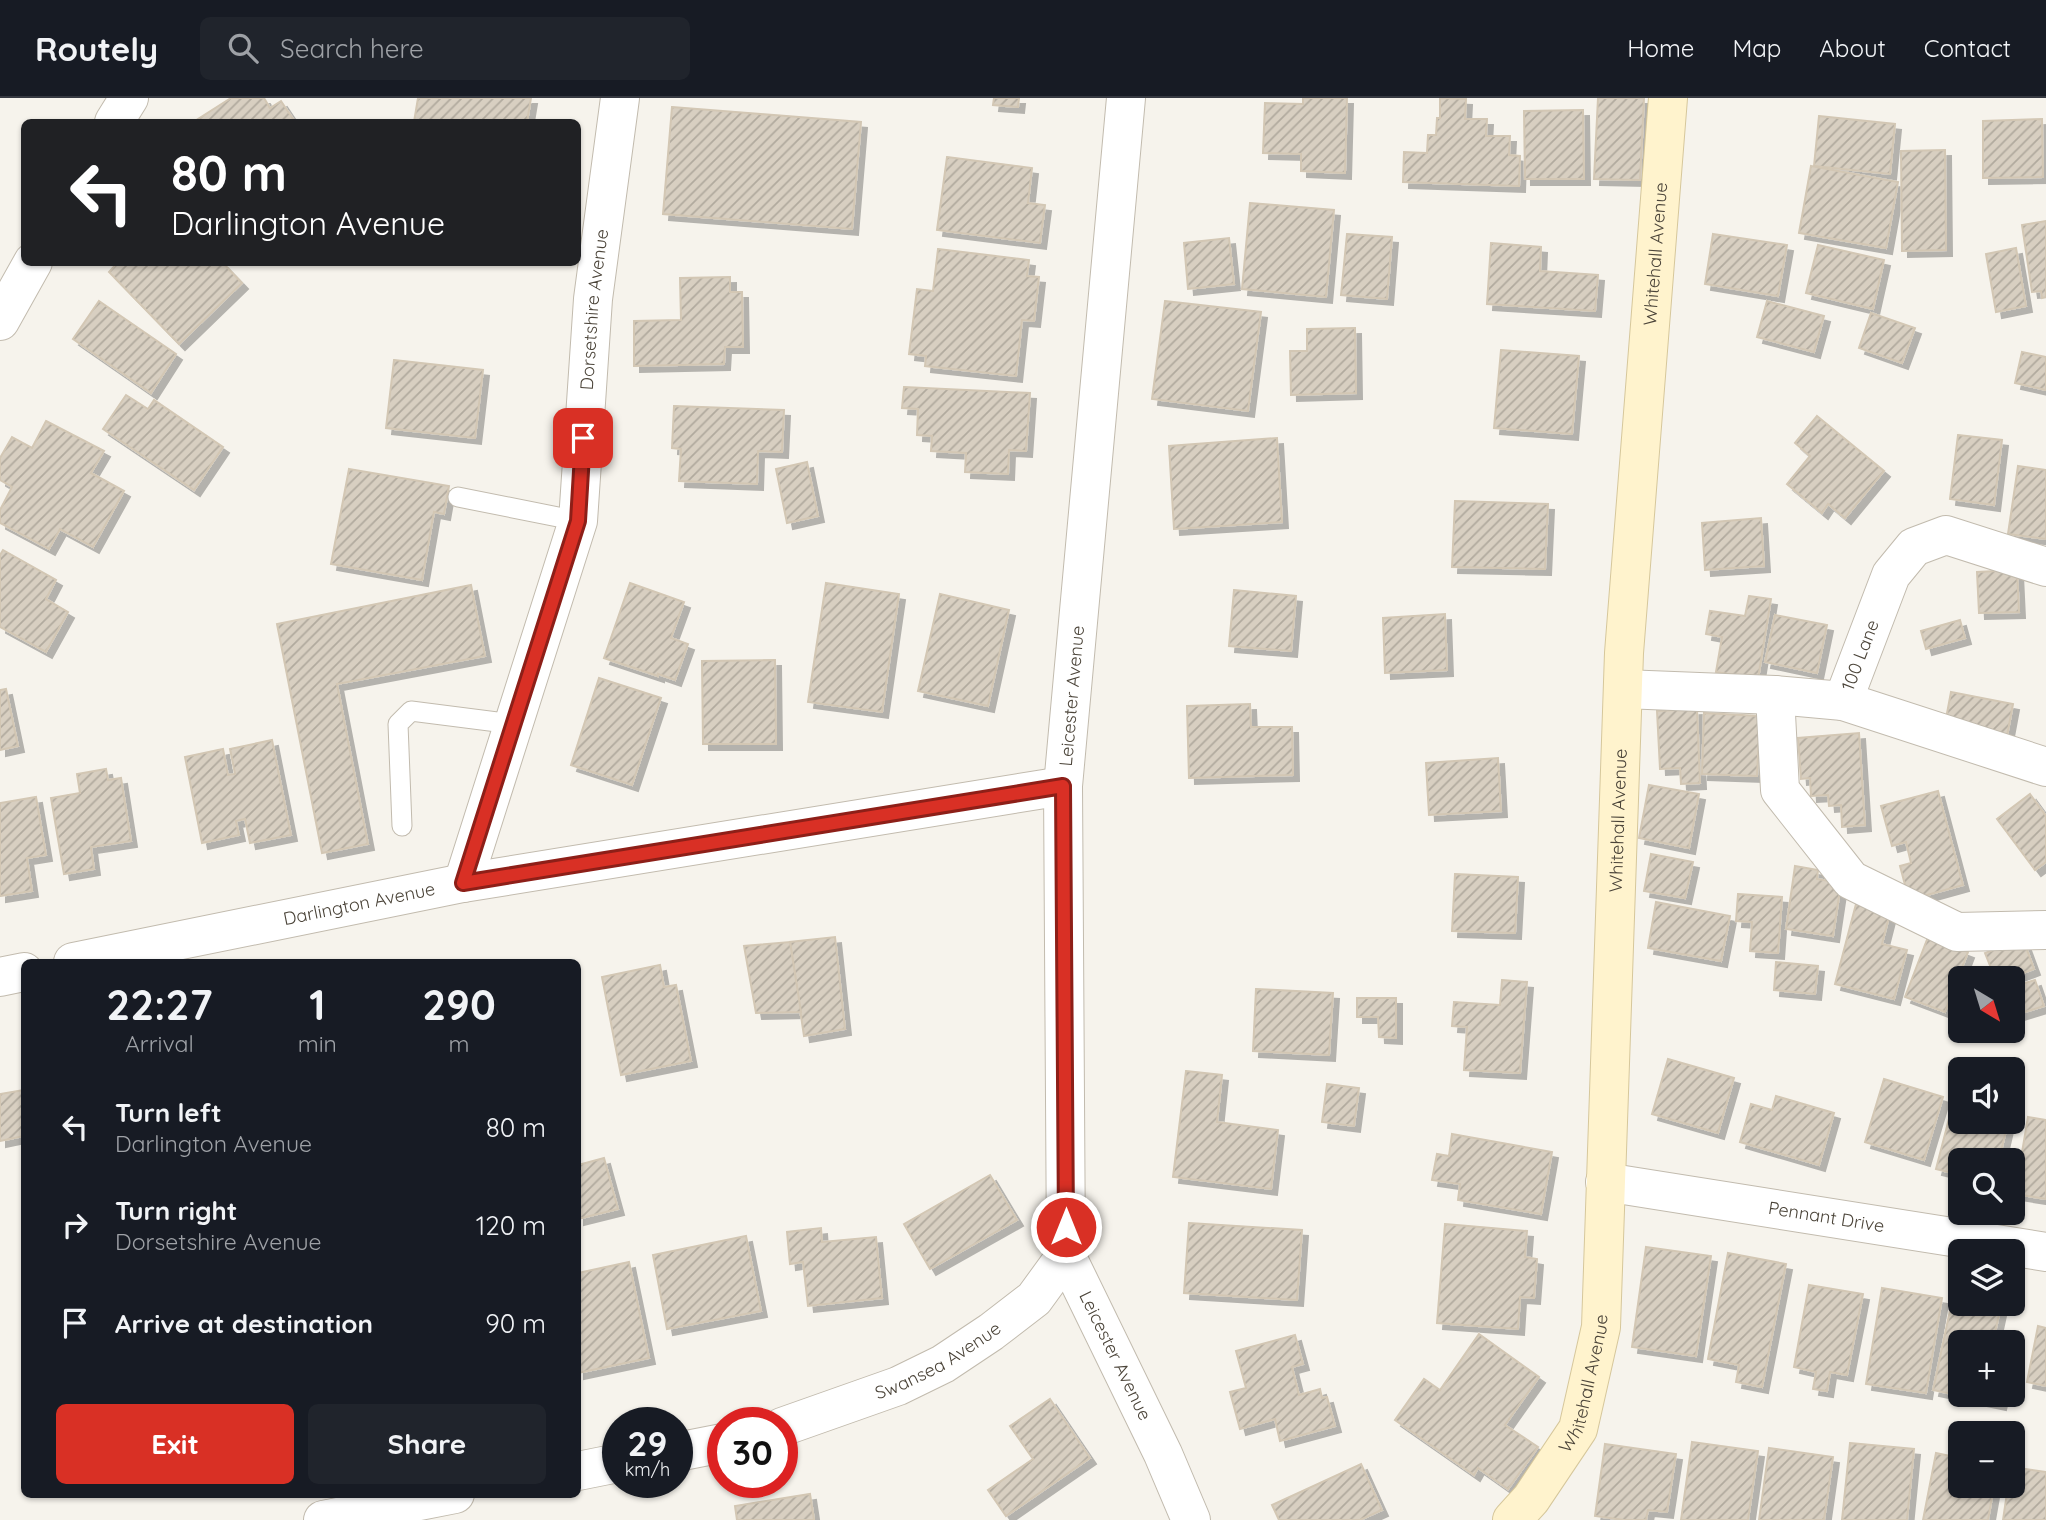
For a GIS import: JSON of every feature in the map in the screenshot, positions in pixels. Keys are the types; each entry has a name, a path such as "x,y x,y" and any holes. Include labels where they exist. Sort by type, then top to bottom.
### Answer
{"street":[{"path":"116,119 129,98"},
{"name":"Dorsetshire Avenue","path":"463,883 578,521 593,299 620,98"},
{"name":"Leicester Avenue","path":"1126,98 1063,786 1066,1255 1163,1454 1191,1520"},
{"name":"Whitehall Avenue","path":"1512,1520 1531,1499 1578,1429 1601,1327 1625,639 1668,98"},
{"path":"0,321 31,266"},
{"name":"100 Lane","path":"2046,567 1946,535 1913,547 1891,575 1843,701 2046,766"},
{"path":"1623,689 1775,695 1843,701"},
{"path":"1775,695 1780,790 1851,880 1957,932 2046,930"},
{"name":"Darlington Avenue","path":"88,959 463,883 1063,786"},
{"path":"0,977 21,973"},
{"name":"Pennant Drive","path":"1605,1182 2046,1252"},
{"name":"Swansea Avenue","path":"798,1421 898,1386 943,1364 1034,1299 1066,1255"},
{"path":"581,1470 602,1466"},
{"path":"323,1520 435,1498"}],"lane":[{"path":"458,497 578,521"},
{"path":"402,826 398,724 411,710 513,724"}],"building":[{"path":"231,98 264,98 270,108 281,101 293,119 198,119"},
{"path":"418,98 531,98 528,119 414,119"},
{"path":"994,98 1019,98 1018,107 993,105"},
{"path":"1303,98 1347,98 1345,173 1301,171 1301,154 1263,153 1265,103 1303,104"},
{"path":"1440,98 1466,99 1465,119 1487,119 1486,136 1510,136 1509,155 1520,156 1519,186 1403,182 1404,152 1427,153 1428,135 1436,135 1437,118 1440,118"},
{"path":"1598,98 1644,98 1640,180 1594,179"},
{"path":"672,107 861,122 852,229 663,214"},
{"path":"1583,110 1584,179 1525,179 1524,111"},
{"path":"1819,116 1895,124 1890,174 1814,166"},
{"path":"2042,119 2043,177 1983,178 1983,121"},
{"path":"1945,150 1946,250 1902,251 1901,151"},
{"path":"947,157 1032,168 1028,203 1045,205 1040,243 937,230"},
{"path":"1811,166 1898,182 1886,248 1799,233"},
{"path":"1250,203 1334,210 1326,297 1242,289"},
{"path":"2046,221 2046,297 2042,298 2041,291 2032,292 2022,225"},
{"path":"1347,234 1392,237 1387,299 1341,295"},
{"path":"1713,234 1787,245 1778,296 1705,284"},
{"path":"1229,238 1234,284 1188,289 1184,243"},
{"path":"1491,243 1541,247 1540,271 1598,275 1595,311 1487,304"},
{"path":"1818,245 1884,260 1873,309 1806,293"},
{"path":"2016,248 2026,306 1996,312 1986,254"},
{"path":"938,249 1029,260 1027,276 1039,277 1034,321 1022,320 1016,376 925,366 926,356 909,354 917,289 933,291"},
{"path":"114,266 226,266 242,283 179,344 109,272"},
{"path":"730,277 730,292 742,292 743,347 725,347 724,364 634,366 634,321 681,320 680,278"},
{"path":"99,301 176,354 151,393 73,339"},
{"path":"1165,301 1261,312 1248,411 1152,399"},
{"path":"1767,301 1824,316 1814,352 1757,337"},
{"path":"1871,313 1915,328 1902,363 1859,348"},
{"path":"1355,328 1356,393 1291,395 1290,351 1307,351 1307,329"},
{"path":"1501,350 1579,356 1572,434 1494,428"},
{"path":"2022,352 2046,357 2046,390 2015,383"},
{"path":"394,360 483,370 475,438 386,428"},
{"path":"904,387 1030,393 1026,451 1009,450 1008,474 965,472 966,453 931,451 932,436 917,435 918,409 902,408"},
{"path":"126,395 148,409 154,400 223,447 194,490 103,429"},
{"path":"674,406 784,410 782,452 758,451 757,484 679,481 681,449 672,448"},
{"path":"1817,416 1884,471 1845,518 1828,504 1822,513 1787,484 1810,456 1795,443"},
{"path":"46,421 104,451 91,473 124,491 93,547 60,529 49,549 0,523 0,510 12,487 0,480 0,458 12,437 32,448"},
{"path":"1958,435 2002,440 1994,505 1950,499"},
{"path":"1277,438 1282,522 1174,529 1169,446"},
{"path":"807,462 818,516 787,523 776,469"},
{"path":"2018,466 2046,470 2046,539 2008,534"},
{"path":"349,469 449,486 444,514 434,512 422,580 331,564"},
{"path":"1455,501 1548,504 1545,569 1452,567"},
{"path":"1761,518 1764,566 1705,570 1702,523"},
{"path":"3,550 56,580 46,599 68,612 46,652 0,627 0,555"},
{"path":"2017,570 2019,612 1979,613 1977,572"},
{"path":"630,583 684,602 671,638 688,644 675,680 604,658"},
{"path":"826,583 899,594 882,712 808,702"},
{"path":"471,585 485,656 337,684 368,844 322,853 277,624"},
{"path":"1234,590 1296,596 1291,651 1229,646"},
{"path":"940,594 1009,610 988,706 918,691"},
{"path":"1749,596 1771,599 1758,679 1716,672 1722,637 1706,634 1710,611 1745,616"},
{"path":"1445,614 1447,670 1385,673 1383,618"},
{"path":"1775,615 1827,625 1817,673 1765,662"},
{"path":"1960,620 1965,638 1926,649 1921,631"},
{"path":"775,660 776,744 703,744 702,661"},
{"path":"599,678 661,698 632,785 571,765"},
{"path":"6,689 18,746 0,750 0,690"},
{"path":"1951,692 2013,704 2007,736 1945,724"},
{"path":"1250,704 1251,727 1292,727 1293,775 1189,778 1187,706"},
{"path":"1697,709 1700,783 1681,784 1680,768 1660,769 1657,711"},
{"path":"1704,713 1760,716 1757,776 1702,774"},
{"path":"1859,733 1865,825 1842,827 1841,805 1829,806 1828,795 1811,796 1810,778 1801,779 1798,738"},
{"path":"272,740 291,835 250,843 245,819 236,821 239,835 202,843 185,757 223,749 228,775 235,774 230,749"},
{"path":"1498,758 1501,811 1429,815 1426,763"},
{"path":"106,769 108,780 121,778 131,841 91,847 94,869 64,874 51,798 80,793 77,774"},
{"path":"1649,785 1699,794 1689,848 1639,838"},
{"path":"1938,791 1963,885 1909,900 1900,866 1911,863 1906,842 1892,846 1881,806"},
{"path":"2030,794 2046,816 2046,862 2035,870 1997,819"},
{"path":"36,797 46,855 27,858 32,891 0,896 0,803"},
{"path":"1651,854 1693,862 1685,898 1644,891"},
{"path":"1795,866 1818,870 1817,879 1841,883 1833,936 1786,929"},
{"path":"1455,874 1518,877 1515,933 1452,931"},
{"path":"1738,894 1782,897 1778,953 1750,951 1752,922 1736,921"},
{"path":"1656,902 1730,916 1721,961 1648,948"},
{"path":"1856,904 1890,913 1882,944 1907,950 1894,999 1835,984"},
{"path":"835,937 845,1029 804,1036 790,942"},
{"path":"1928,937 1968,952 1963,966 1948,966 1948,1004 1945,1012 1905,997"},
{"path":"2023,939 2034,969 2025,972 2025,966 1990,966 1985,953"},
{"path":"790,942 801,1012 756,1013 744,946"},
{"path":"1776,962 1818,966 1815,994 1774,990"},
{"path":"660,965 664,987 676,985 691,1061 621,1075 602,977"},
{"path":"1502,980 1527,982 1520,1073 1464,1070 1467,1027 1452,1026 1454,1002 1500,1005"},
{"path":"2035,980 2044,1006 2025,1012 2025,983"},
{"path":"1256,989 1333,993 1329,1055 1253,1051"},
{"path":"1357,998 1396,998 1396,1038 1379,1037 1378,1017 1357,1017"},
{"path":"1668,1059 1734,1078 1718,1133 1652,1114"},
{"path":"1186,1071 1222,1075 1217,1122 1278,1130 1271,1189 1173,1177"},
{"path":"1884,1079 1943,1097 1924,1160 1865,1142"},
{"path":"1327,1084 1359,1088 1354,1126 1322,1122"},
{"path":"21,1090 21,1137 0,1141 0,1094"},
{"path":"1776,1096 1834,1113 1819,1165 1740,1142 1751,1104 1772,1110"},
{"path":"2028,1117 2046,1120 2046,1199 2025,1196 2025,1148 2023,1148"},
{"path":"1948,1122 1948,1134 2005,1134 2002,1148 1948,1148 1948,1172 1936,1169"},
{"path":"1452,1134 1552,1152 1541,1214 1458,1200 1460,1184 1432,1180 1437,1154 1449,1156"},
{"path":"604,1158 618,1209 581,1218 581,1164"},
{"path":"990,1175 1017,1220 930,1269 904,1224"},
{"path":"1189,1223 1302,1230 1297,1300 1184,1293"},
{"path":"1445,1224 1527,1231 1525,1257 1537,1259 1534,1298 1520,1297 1518,1329 1437,1323"},
{"path":"821,1228 822,1242 876,1237 882,1298 808,1306 803,1262 790,1264 787,1232"},
{"path":"746,1236 761,1311 667,1329 653,1255"},
{"path":"1646,1247 1711,1256 1696,1356 1632,1347"},
{"path":"1728,1253 1786,1264 1762,1387 1736,1382 1739,1365 1708,1359"},
{"path":"629,1262 649,1358 581,1372 581,1272"},
{"path":"1809,1285 1863,1294 1847,1375 1830,1372 1827,1391 1813,1389 1816,1372 1794,1367"},
{"path":"1882,1288 1942,1298 1926,1393 1866,1384"},
{"path":"1949,1316 1999,1316 1996,1330 1948,1330 1948,1393 1933,1390"},
{"path":"2038,1326 2046,1328 2046,1386 2027,1382"},
{"path":"1479,1334 1539,1377 1505,1425 1538,1447 1508,1489 1478,1468 1474,1475 1395,1420 1424,1379 1440,1390"},
{"path":"1295,1335 1303,1364 1292,1367 1299,1395 1320,1389 1322,1398 1327,1397 1335,1426 1280,1441 1275,1419 1240,1429 1230,1392 1246,1388 1236,1351"},
{"path":"1050,1399 1090,1458 1006,1516 988,1490 1033,1459 1010,1426"},
{"path":"1692,1442 1758,1451 1748,1520 1681,1520"},
{"path":"1850,1443 1914,1449 1907,1520 1842,1520"},
{"path":"1605,1444 1676,1454 1667,1512 1648,1510 1646,1520 1595,1516"},
{"path":"1769,1448 1833,1457 1824,1520 1759,1520"},
{"path":"1936,1453 1948,1456 1948,1498 1992,1498 1988,1520 1923,1520"},
{"path":"1361,1464 1382,1510 1360,1520 1279,1520 1272,1505"},
{"path":"2025,1469 2046,1472 2046,1520 2003,1520 2006,1498 2025,1498"},
{"path":"810,1494 814,1520 737,1520 735,1506"}],"route":[{"path":"583,438 578,521 463,883 1063,786 1066,1227"}]}
